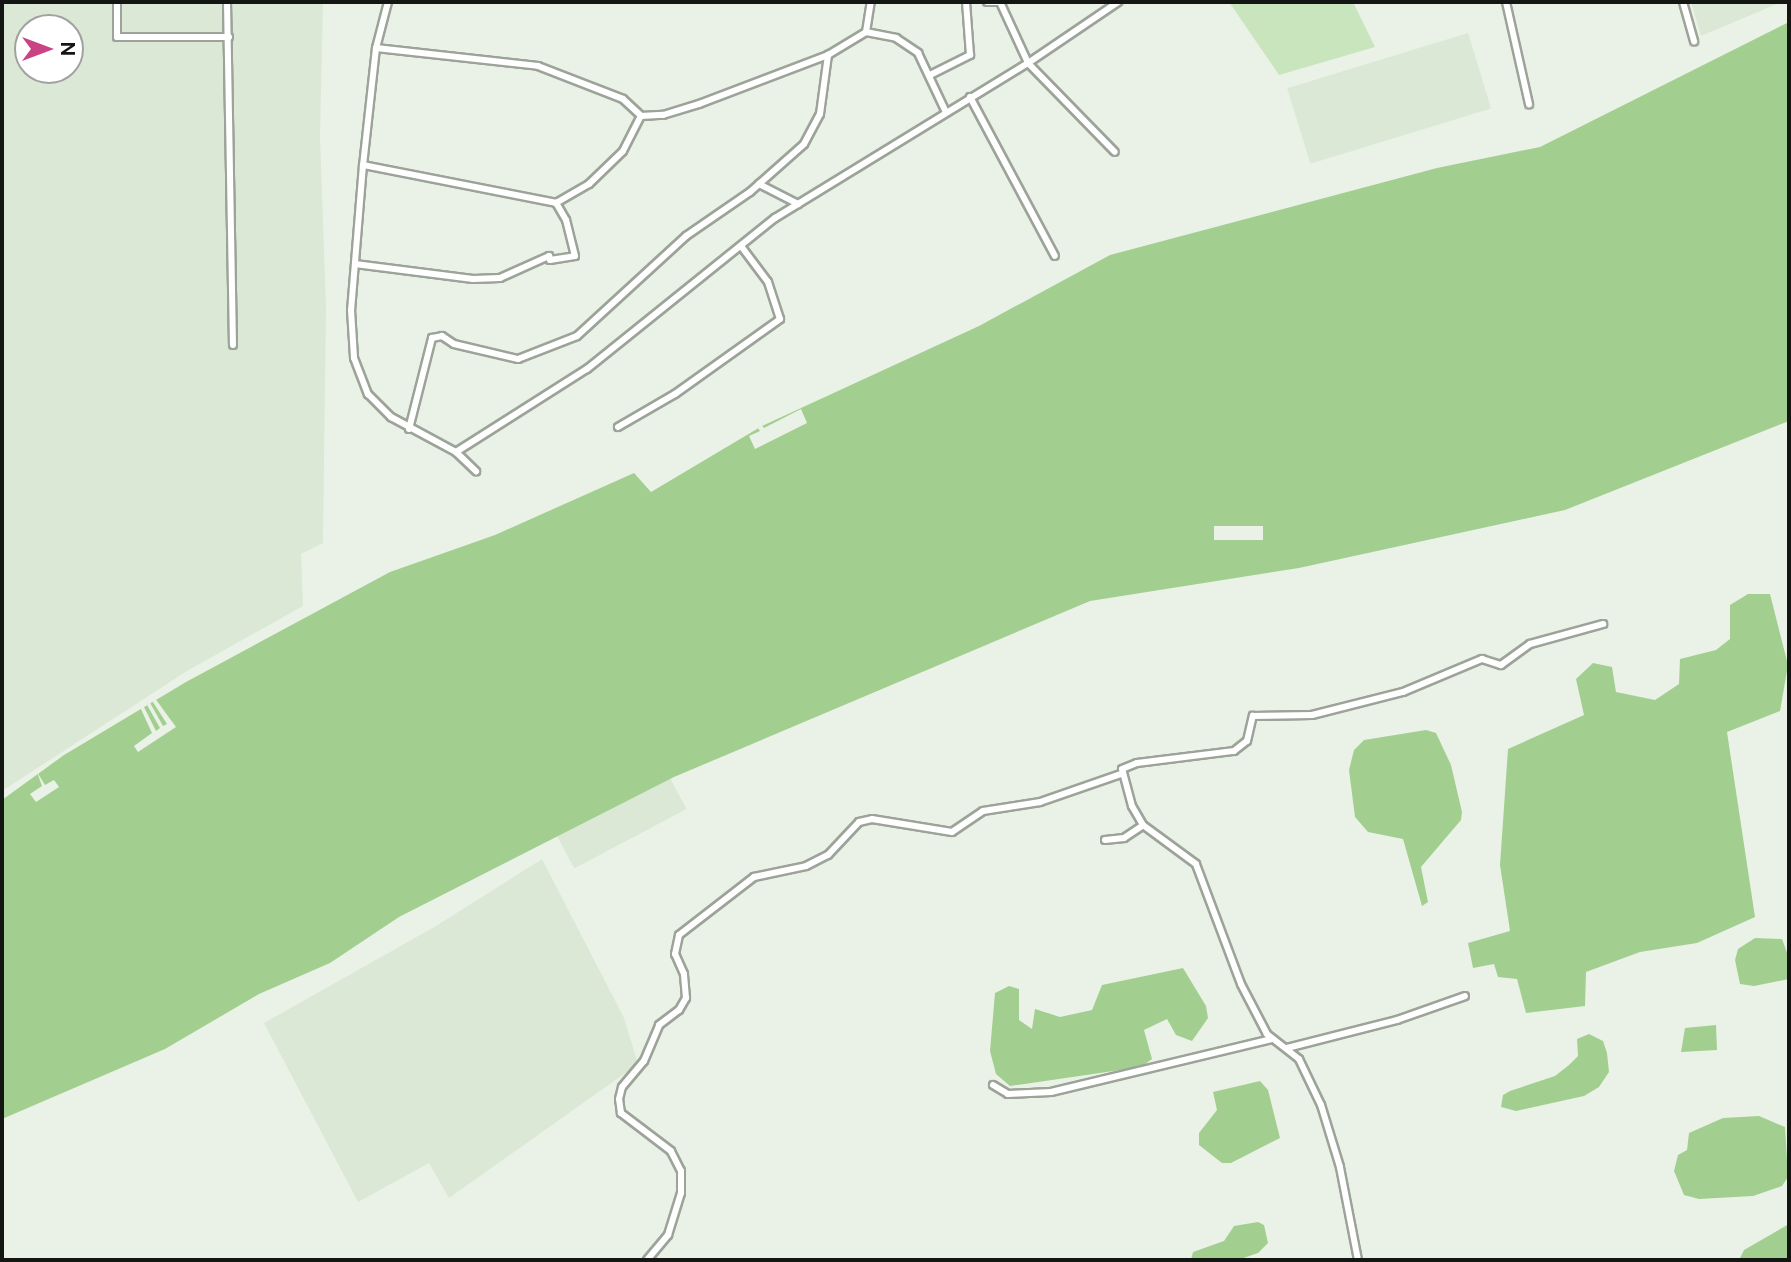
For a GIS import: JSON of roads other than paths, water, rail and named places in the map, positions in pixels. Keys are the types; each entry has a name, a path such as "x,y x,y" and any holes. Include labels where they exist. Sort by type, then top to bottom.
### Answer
{"street":[{"path":"117,2 117,37 229,37"},
{"path":"228,2 233,345"},
{"path":"388,2 376,48 363,165 355,264 354,358 368,394 409,429 456,452 476,471"},
{"path":"866,32 871,2"},
{"path":"930,75 970,55 966,2"},
{"path":"987,2 1000,2 1028,63 1115,152"},
{"path":"456,452 587,369 798,204 945,110 1028,63 1118,2"},
{"path":"1506,2 1529,104"},
{"path":"1683,2 1694,41"},
{"path":"641,116 687,108 828,55 866,32 896,38 918,53 945,110"},
{"path":"376,48 538,66 622,99 641,116"},
{"path":"409,429 432,338 442,336 454,344 518,359 563,344 589,326 686,236 759,184 804,144 820,114 828,55"},
{"path":"970,97 1055,256"},
{"path":"363,165 556,203 589,184 622,151 641,116"},
{"path":"759,184 798,204"},
{"path":"355,264 473,279 500,278 549,256 550,260 575,257 566,220 556,203"},
{"path":"618,427 675,394 780,319 768,282 741,246"},
{"path":"647,1260 668,1235 681,1193 681,1171 671,1151 626,1118 619,1099 622,1087 645,1061 659,1025 679,1010 686,998 684,974 674,954 679,935 754,877 806,866 828,855 859,822 872,819 952,832 983,811 1040,802 1121,774 1138,763 1234,751 1247,741 1253,716 1312,715 1404,692 1482,659 1501,665 1530,643 1603,624"},
{"path":"1121,774 1143,825 1196,864 1241,984 1271,1040 1287,1048 1299,1059 1321,1105 1340,1167 1358,1260"},
{"path":"1105,840 1124,838 1143,825"},
{"path":"1287,1048 1397,1020 1465,996"},
{"path":"993,1085 1008,1094 1051,1092 1271,1040"}]}
